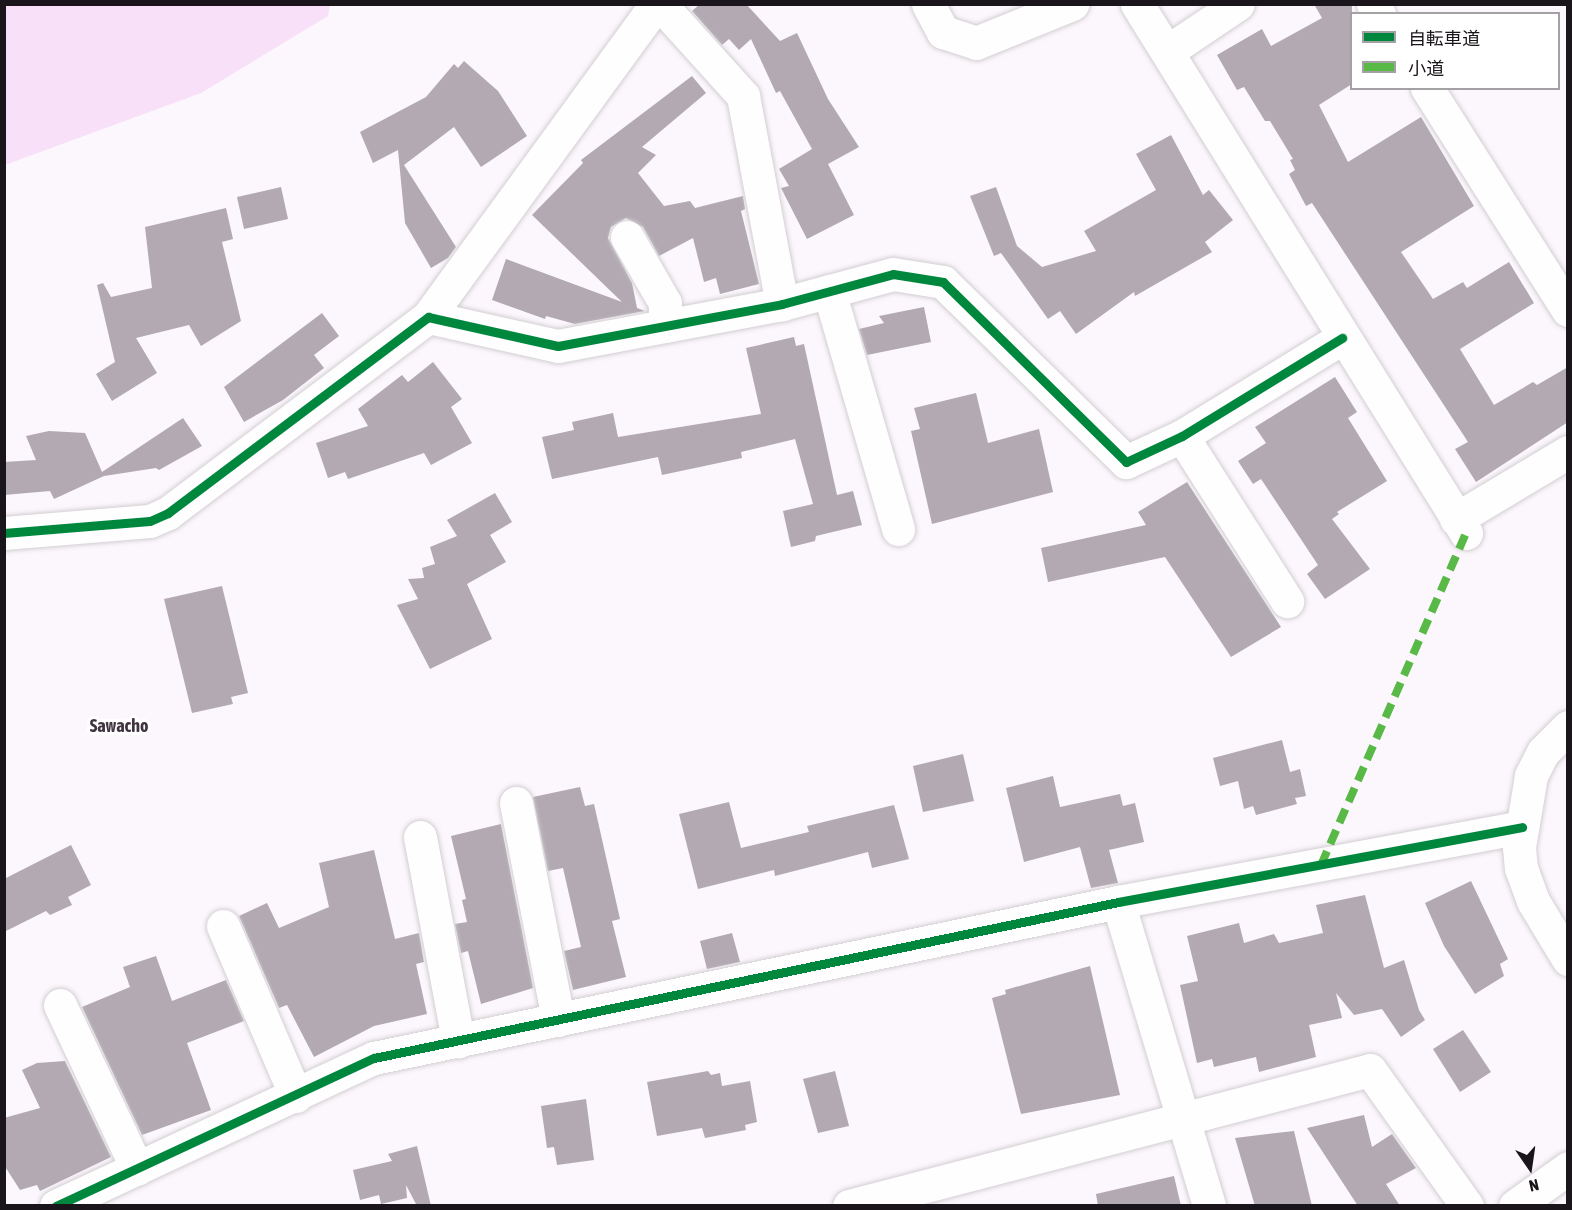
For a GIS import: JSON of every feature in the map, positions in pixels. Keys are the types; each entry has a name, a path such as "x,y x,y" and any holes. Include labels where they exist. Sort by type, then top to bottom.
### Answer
{"street":[{"path":"4,533 150,521 168,513 428,317 658,4 743,96 782,304"},
{"path":"927,4 944,32 976,43 1072,4"},
{"path":"1137,4 1168,51 1342,338 1461,526 1568,452"},
{"path":"1168,51 1238,4"},
{"path":"1428,90 1568,310"},
{"path":"627,237 665,303 665,326"},
{"path":"428,317 558,346 782,304 892,274 943,282 1126,462 1182,436 1342,338"},
{"path":"829,291 898,529"},
{"path":"1182,436 1287,601"},
{"path":"1568,727 1543,752 1531,776 1522,827 1521,868 1550,935 1568,959"},
{"path":"516,803 558,1020"},
{"path":"56,1206 374,1058 1118,902 1522,827"},
{"path":"420,837 458,1041"},
{"path":"1118,902 1209,1206"},
{"path":"223,926 296,1096"},
{"path":"60,1005 137,1169"},
{"path":"849,1206 1370,1070 1467,1206"},
{"path":"1515,1206 1568,1168"}],"shaded area":[{"path":"5,4 330,5 328,16 201,93 5,165"}],"building":[{"path":"700,4 746,4 780,41 797,33 828,99 859,147 828,164 854,215 807,239 781,188 789,186 779,169 812,149 780,91 776,93 751,39 739,50 729,39 722,45 692,11"},
{"path":"1314,4 1352,4 1352,12 1350,12 1350,85 1319,105 1348,162 1421,117 1474,206 1401,252 1433,299 1463,282 1467,288 1509,262 1534,303 1460,349 1494,405 1533,382 1537,385 1568,367 1568,422 1476,482 1455,449 1468,442 1312,203 1306,206 1289,174 1295,170 1290,160 1293,159 1270,121 1265,121 1244,87 1237,90 1217,55 1262,29 1271,46 1322,18"},
{"path":"464,61 498,91 527,136 481,167 454,127 404,165 456,247 448,258 431,268 405,223 398,150 373,163 360,132 426,97 454,64 458,68"},
{"path":"692,76 706,93 642,147 656,155 638,173 664,206 690,201 695,208 743,196 745,209 741,211 759,284 720,294 716,278 704,282 693,238 659,256 643,227 626,218 611,227 608,238 632,283 637,308 645,311 575,324 546,316 545,319 492,300 506,259 622,302 532,215 583,163 581,160"},
{"path":"1171,135 1203,195 1209,190 1233,220 1205,242 1212,252 1135,296 1134,292 1076,334 1060,311 1048,319 1001,253 994,256 970,196 996,187 1017,246 1042,267 1096,251 1084,231 1156,190 1136,154"},
{"path":"281,187 288,219 244,229 237,197"},
{"path":"226,208 233,239 222,242 241,321 201,346 189,325 136,338 157,373 112,401 96,374 115,362 97,285 103,283 111,297 152,288 145,227"},
{"path":"924,307 931,342 867,355 859,329 884,323 879,316"},
{"path":"322,313 339,336 314,355 324,368 283,400 244,422 224,387"},
{"path":"794,337 796,346 804,344 837,495 853,491 862,525 816,536 815,541 791,547 783,511 813,504 795,439 741,452 742,458 662,475 658,457 552,479 542,437 574,430 572,422 613,413 618,437 761,414 746,348"},
{"path":"433,362 462,399 451,407 472,443 431,465 424,453 348,479 345,472 328,478 316,443 368,426 358,409 402,375 408,382"},
{"path":"1335,377 1357,412 1348,418 1387,481 1337,512 1339,514 1332,519 1370,569 1325,599 1307,574 1318,565 1261,479 1253,484 1238,461 1266,443 1255,427"},
{"path":"976,393 988,443 1039,429 1053,492 932,524 911,431 920,429 914,408"},
{"path":"183,418 202,446 159,470 156,468 104,476 54,499 50,491 4,495 4,462 36,460 26,436 49,431 85,433 102,472"},
{"path":"1187,482 1281,627 1231,657 1165,557 1048,582 1041,548 1146,525 1138,512"},
{"path":"495,493 512,522 490,535 506,562 467,584 492,639 430,669 397,605 418,599 408,579 424,578 422,568 435,564 430,547 457,536 447,520"},
{"path":"222,586 248,693 231,697 233,704 192,713 164,599"},
{"path":"1282,740 1290,772 1300,769 1306,796 1295,798 1297,804 1256,815 1253,806 1244,809 1238,781 1220,786 1213,758"},
{"path":"963,754 974,801 923,812 913,766"},
{"path":"1053,776 1060,807 1120,794 1123,806 1135,803 1144,842 1109,850 1118,883 1091,888 1080,847 1024,862 1006,788"},
{"path":"580,787 585,806 594,804 620,919 612,921 626,977 573,990 564,951 581,947 563,868 548,871 533,797"},
{"path":"729,802 741,848 809,832 807,826 894,805 909,859 872,868 868,852 775,876 774,870 698,889 679,814"},
{"path":"501,824 533,988 481,1004 468,951 461,953 455,924 467,922 462,900 466,899 451,836"},
{"path":"71,845 91,885 68,897 72,905 50,915 46,911 4,932 4,879"},
{"path":"374,850 395,939 419,933 424,962 416,964 427,1014 374,1026 314,1057 287,1005 279,1008 239,916 267,903 279,928 329,907 319,863"},
{"path":"1471,881 1508,959 1500,964 1504,976 1475,994 1444,946 1425,903"},
{"path":"1365,895 1384,968 1404,960 1419,1010 1425,1020 1401,1037 1382,1009 1354,1015 1336,993 1342,1018 1309,1025 1316,1057 1259,1072 1256,1057 1214,1067 1212,1059 1197,1063 1180,985 1198,981 1187,936 1239,923 1244,943 1274,934 1279,943 1323,933 1316,905"},
{"path":"732,933 740,962 707,969 700,941"},
{"path":"156,956 172,1001 226,980 244,1021 187,1043 211,1110 142,1135 82,1007 130,987 123,967"},
{"path":"1090,966 1120,1095 1021,1114 992,998 1006,994 1005,990"},
{"path":"1463,1030 1491,1072 1460,1092 1433,1049"},
{"path":"65,1061 111,1157 40,1191 37,1185 20,1190 4,1165 4,1118 40,1108 22,1070 37,1063"},
{"path":"708,1071 711,1075 720,1073 722,1086 750,1081 757,1122 745,1125 746,1130 705,1138 702,1128 657,1136 647,1082"},
{"path":"835,1071 849,1126 818,1133 803,1079"},
{"path":"586,1099 594,1160 557,1165 554,1147 547,1148 541,1106"},
{"path":"1364,1115 1372,1147 1392,1134 1416,1168 1386,1184 1400,1206 1358,1206 1307,1128"},
{"path":"1294,1131 1312,1206 1255,1206 1235,1138"},
{"path":"417,1146 431,1206 417,1206 406,1185 407,1198 381,1204 379,1195 360,1200 353,1170 392,1161 388,1154"},
{"path":"1174,1176 1181,1206 1098,1206 1096,1194"}],"marked path":[{"path":"1321,865 1466,533"}],"cycle path":[{"path":"4,533 150,521 168,513 428,317 558,346 782,304 893,274 943,282 1126,462 1182,436 1342,338"},
{"path":"56,1206 374,1058 1118,902 1522,827"}],"district":[{"name":"Sawacho","path":"119,726"}]}
